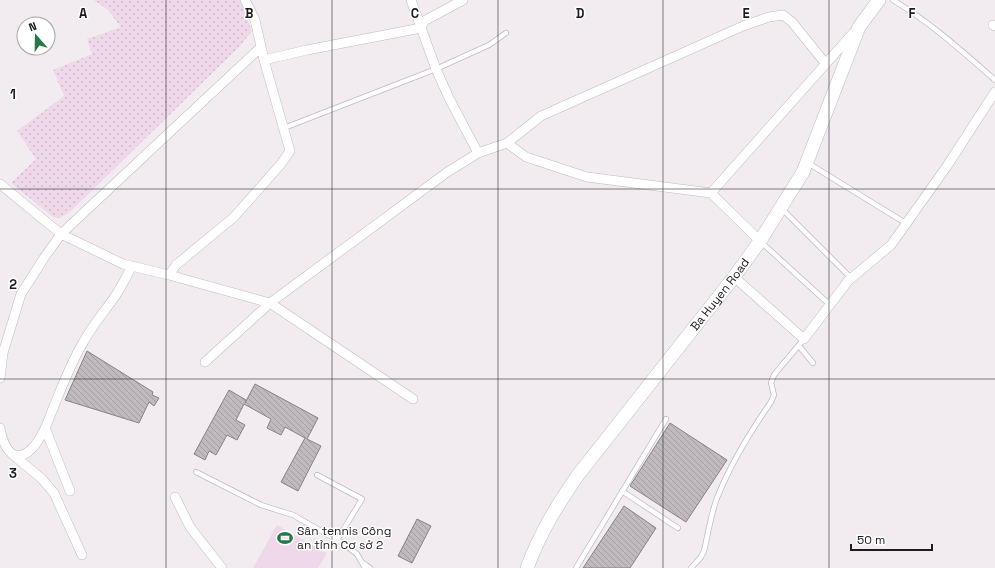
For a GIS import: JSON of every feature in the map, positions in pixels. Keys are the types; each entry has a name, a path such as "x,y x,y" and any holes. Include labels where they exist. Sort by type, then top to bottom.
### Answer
{"street":[{"path":"169,275 176,265 234,217 282,164 290,151 264,60 255,20 245,0"},
{"path":"411,0 436,69 449,98 478,153"},
{"path":"421,28 426,20 463,0"},
{"name":"Ba Huyen Road","path":"527,568 543,530 554,509 578,475 734,277 760,241 803,172 859,26 879,0"},
{"path":"206,362 270,303 446,173 478,153 507,143 541,116 743,26 769,17 783,15 792,22 826,64"},
{"path":"711,193 859,26"},
{"path":"264,60 307,50 421,28"},
{"path":"0,378 3,353 21,294 61,234 261,47"},
{"path":"734,277 802,343 848,281 891,245 947,166 995,92"},
{"path":"507,143 526,158 587,177 711,193 760,241"},
{"path":"0,184 61,234 123,264 270,303 413,399"},
{"path":"12,454 17,456 30,450 42,436 71,366 84,340 115,296 132,266"},
{"path":"0,428 5,446 12,454 42,479 54,493 82,555"},
{"path":"45,428 70,491"},
{"path":"175,497 190,527 222,568"}],"lane":[{"path":"893,0 919,16 956,45 995,80"},
{"path":"284,128 436,69 489,45 506,33"},
{"path":"807,162 906,224"},
{"path":"781,207 851,278"},
{"path":"760,241 830,305"},
{"path":"691,568 701,557 704,551 717,499 724,482 747,438 772,402 774,395 771,383 774,375 802,343 813,363"},
{"path":"576,568 666,419"},
{"path":"196,472 261,505 292,515 337,540 357,554 365,568"},
{"path":"317,475 362,499 337,540"},
{"path":"622,491 678,528"},
{"path":"361,560 370,568"}],"shaded area":[{"path":"94,0 240,0 252,31 239,47 70,212 60,218 53,217 11,183 36,159 17,131 64,96 53,70 92,54 87,39 121,27 108,10"},
{"name":"Sân tennis Công an tỉnh Cơ sở 2","path":"277,525 327,553 318,568 253,568"}],"building":[{"path":"87,351 153,392 152,395 159,398 154,406 149,402 139,423 65,400"},
{"path":"255,384 318,418 307,439 321,446 298,491 281,482 305,438 285,427 281,435 267,428 271,419 244,404 236,420 245,425 237,440 227,435 216,455 209,451 205,460 194,454 229,390 246,400 245,403"},
{"path":"670,423 727,460 686,522 630,486"},
{"path":"624,506 656,528 630,568 583,568"},
{"path":"417,519 431,526 412,563 398,556"}],"place":[{"name":"Sân tennis Công an tỉnh Cơ sở 2","path":"285,538"}]}
